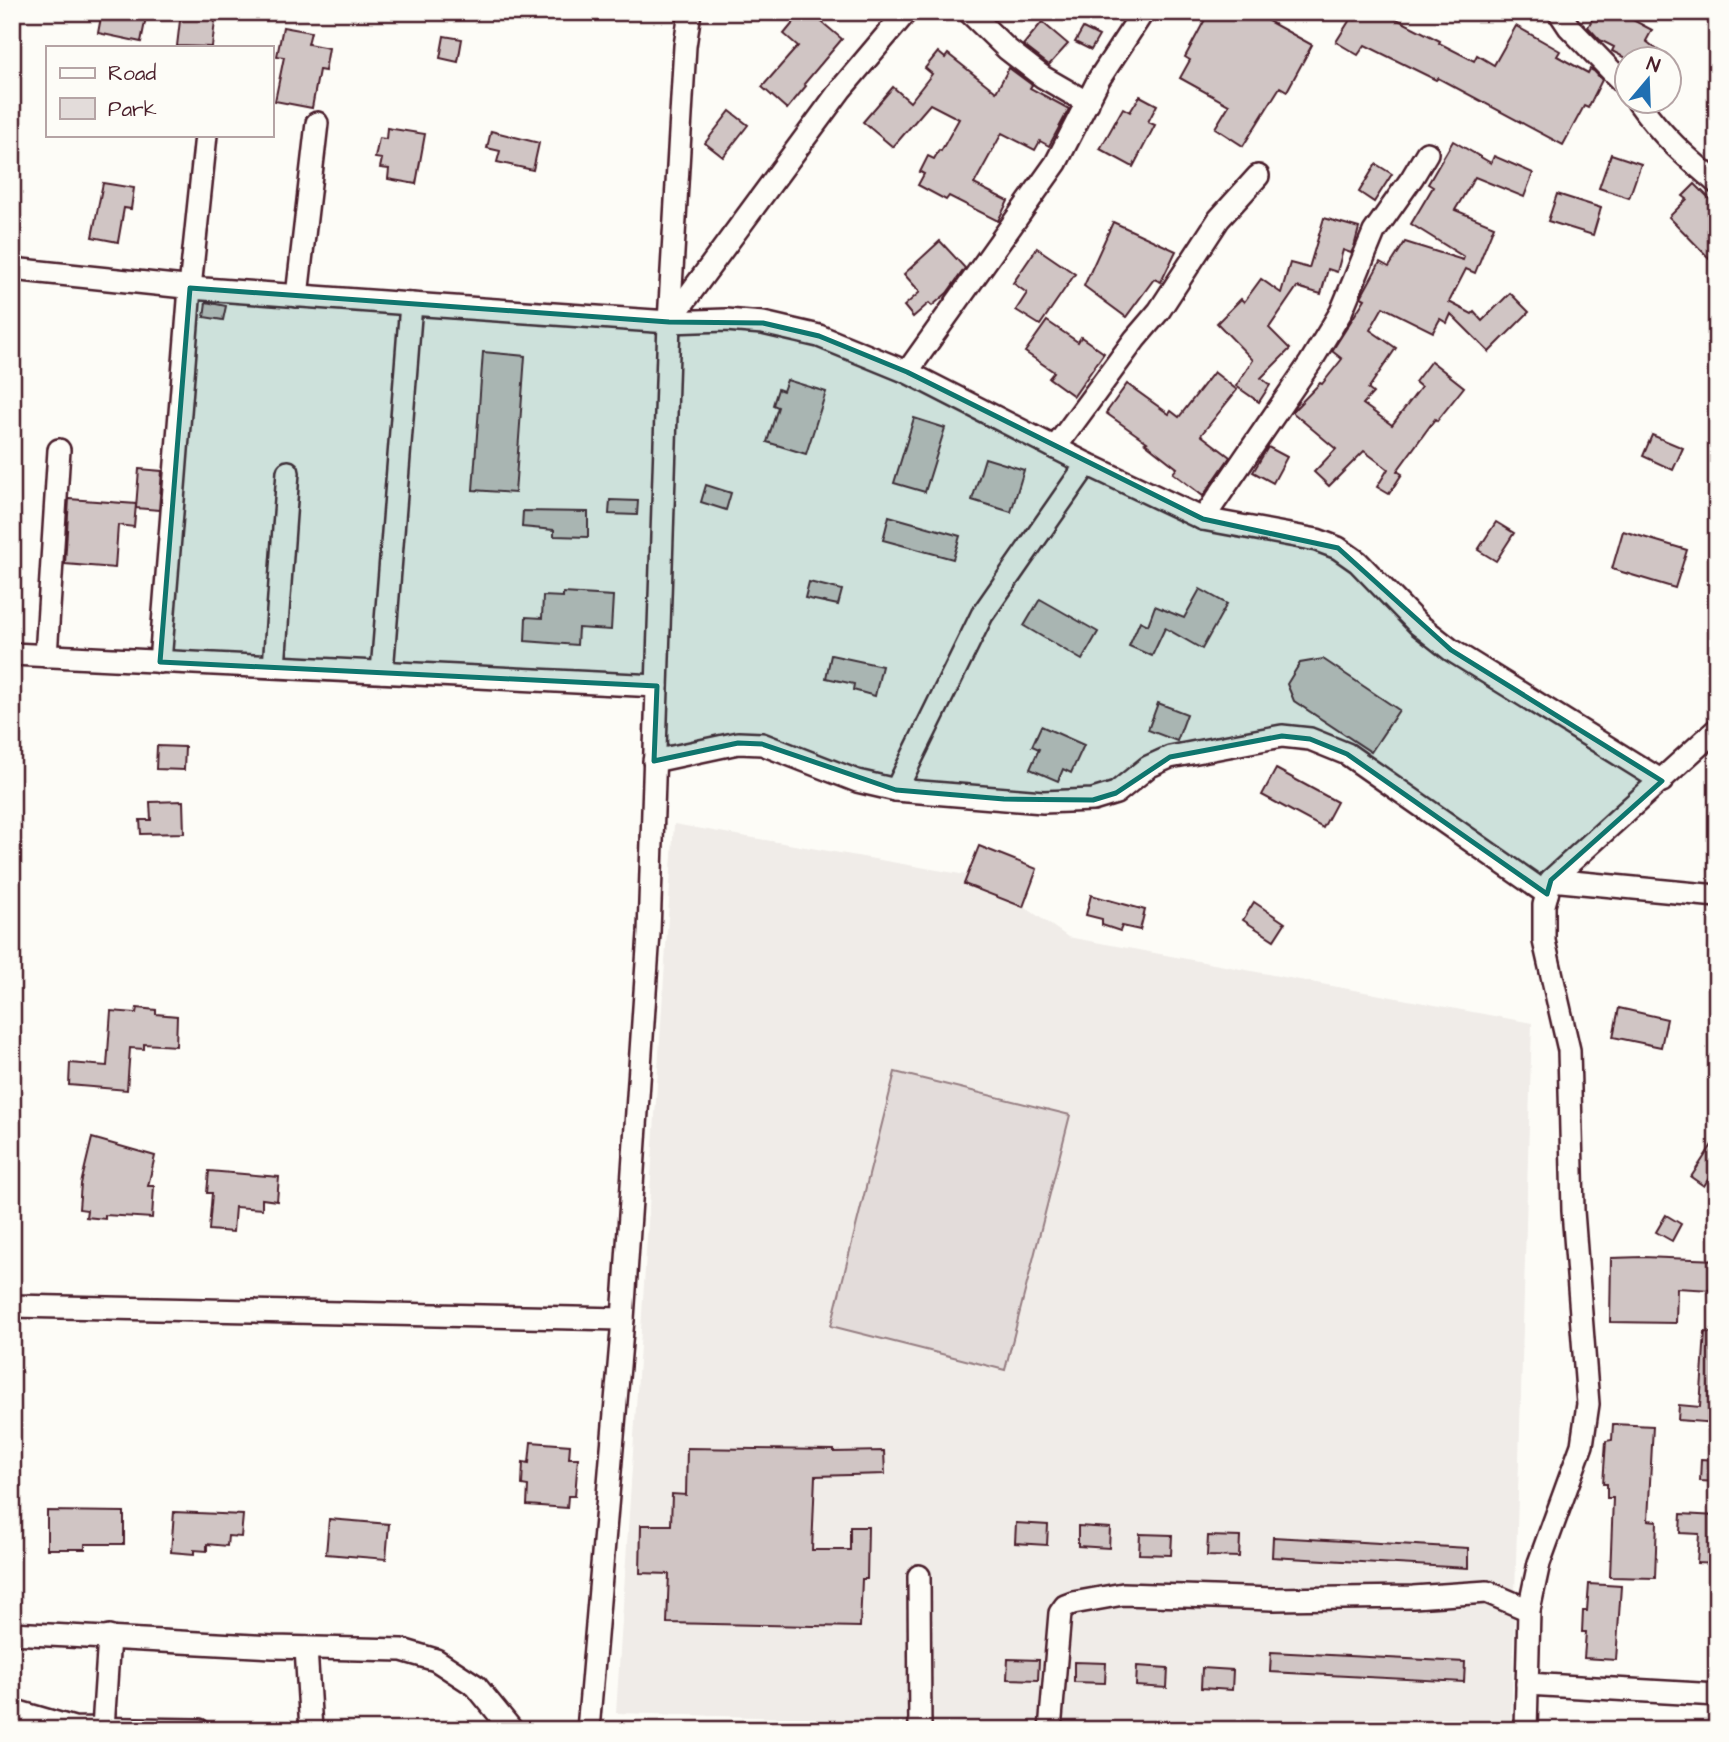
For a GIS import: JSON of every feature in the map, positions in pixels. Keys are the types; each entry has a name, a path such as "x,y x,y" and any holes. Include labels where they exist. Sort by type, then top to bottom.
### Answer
{"street":[{"path":"588,1730 623,1319 649,933 669,322 685,46 690,12"},
{"path":"669,322 841,89 906,12"},
{"path":"969,12 1007,49 1042,77 1088,103"},
{"path":"907,372 1056,163 1099,79 1143,12"},
{"path":"1559,12 1569,27 1614,74"},
{"path":"1648,116 1669,142 1717,183"},
{"path":"297,296 317,123"},
{"path":"160,662 190,288 206,136"},
{"path":"1203,519 1341,313 1374,232 1427,153"},
{"path":"1055,448 1135,339 1159,311 1219,219 1258,176"},
{"path":"12,270 297,296 669,322 726,320 763,323 819,336 907,372 1087,464 1203,519 1317,540 1338,548 1358,562 1418,624 1451,650 1662,781"},
{"path":"382,672 411,304"},
{"path":"46,656 59,450"},
{"path":"896,790 982,615 1087,464"},
{"path":"274,667 288,472"},
{"path":"12,654 657,686"},
{"path":"1526,1730 1529,1610 1539,1563 1582,1445 1588,1404 1573,1211 1569,1050 1544,941 1544,905 1549,887 1717,729"},
{"path":"654,761 738,743 762,744 857,781 896,790 1043,802 1093,800 1116,793 1148,767 1170,757 1282,736 1310,739 1347,754 1549,887 1717,896"},
{"path":"12,1306 623,1319"},
{"path":"919,1576 920,1730"},
{"path":"1050,1730 1060,1613 1065,1606 1084,1599 1123,1594 1273,1599 1413,1597 1487,1592 1529,1610"},
{"path":"12,1633 306,1648 402,1650 436,1660 476,1686 512,1730"},
{"path":"103,1728 109,1637"},
{"path":"306,1648 311,1730"},
{"path":"1527,1684 1717,1695"},
{"path":"12,1710 74,1728 199,1730"}],"highlighted area":[{"path":"190,288 669,322 763,323 819,336 907,372 1203,519 1338,548 1451,650 1662,781 1551,880 1547,894 1347,754 1310,739 1282,736 1170,757 1116,793 1093,800 1004,799 896,790 762,744 738,743 654,761 657,686 160,662"}],"shaded area":[{"path":"674,824 983,878 1068,937 1532,1023 1511,1730 1193,1730 616,1713"}],"green space":[{"path":"895,1072 1070,1115 1005,1370 831,1326"}],"building":[{"path":"102,12 147,12 141,42 98,33"},
{"path":"181,12 216,12 212,46 177,46"},
{"path":"802,12 810,12 842,39 787,109 762,87 798,46 784,34"},
{"path":"1209,12 1252,12 1312,45 1287,91 1280,87 1243,146 1215,128 1229,105 1180,78 1190,60 1185,57"},
{"path":"1360,12 1383,12 1474,61 1477,55 1494,65 1516,26 1560,51 1557,56 1588,73 1590,69 1594,71 1602,80 1588,108 1584,106 1563,145 1438,78 1436,80 1365,45 1358,55 1336,42 1351,18 1355,20"},
{"path":"1596,12 1618,12 1652,30 1646,41 1652,46 1614,47 1600,40 1588,27"},
{"path":"1042,22 1068,44 1049,65 1023,45"},
{"path":"283,27 311,32 308,44 329,48 325,71 319,70 312,108 275,101 284,57 277,56"},
{"path":"1083,28 1099,36 1091,50 1075,42"},
{"path":"444,36 462,39 458,62 440,58"},
{"path":"938,52 945,58 948,54 996,92 1009,68 1032,85 1030,88 1069,109 1049,146 1040,141 1035,150 1002,133 974,184 1008,201 998,221 949,196 946,200 918,185 924,174 920,172 928,156 934,159 939,150 941,151 959,119 930,104 893,147 863,122 893,87 910,102 932,74 925,68"},
{"path":"1140,96 1157,105 1148,122 1155,125 1133,167 1100,149 1123,108 1130,112"},
{"path":"730,111 748,125 723,157 705,143"},
{"path":"387,128 425,134 416,184 388,179 389,169 380,168 382,159 375,158 379,138 386,139"},
{"path":"491,131 539,143 533,170 497,162 500,151 487,148"},
{"path":"1453,141 1491,163 1494,156 1533,173 1524,197 1475,177 1455,210 1494,226 1475,273 1466,269 1449,302 1472,314 1474,312 1482,321 1510,293 1529,312 1489,352 1451,314 1447,323 1440,319 1433,332 1383,307 1370,330 1396,348 1368,389 1373,393 1363,404 1392,425 1421,387 1415,382 1431,361 1464,387 1437,421 1435,419 1397,471 1402,474 1389,494 1377,487 1388,469 1364,451 1329,486 1314,472 1336,449 1292,412 1322,384 1342,359 1332,351 1365,299 1361,297 1380,262 1389,267 1405,242 1463,260 1464,257 1411,224 1433,187 1428,184"},
{"path":"1611,154 1641,164 1629,198 1599,188"},
{"path":"1376,164 1392,174 1374,202 1359,192"},
{"path":"103,183 134,188 131,209 124,208 118,242 92,237"},
{"path":"1695,184 1717,206 1717,251 1709,258 1669,217 1687,199 1683,196"},
{"path":"1557,194 1601,208 1593,235 1548,221"},
{"path":"1324,218 1359,228 1354,247 1351,253 1343,250 1337,272 1328,269 1321,294 1297,287 1269,328 1290,349 1261,378 1270,385 1259,402 1236,386 1253,360 1217,323 1241,299 1244,302 1261,279 1281,293 1290,263 1309,268"},
{"path":"1113,222 1176,251 1161,282 1154,279 1126,317 1084,286"},
{"path":"940,241 965,268 947,293 932,306 929,303 913,317 904,306 920,292 904,274"},
{"path":"1037,248 1075,274 1040,325 1016,310 1027,293 1013,283"},
{"path":"206,302 226,306 223,320 204,317"},
{"path":"1047,321 1078,342 1081,337 1104,353 1074,396 1049,378 1054,372 1025,352"},
{"path":"483,352 525,356 515,493 473,490"},
{"path":"1214,372 1237,390 1201,435 1230,457 1203,496 1173,473 1177,468 1145,443 1147,442 1106,413 1127,384 1169,414 1171,411 1179,417"},
{"path":"787,380 826,392 806,454 767,442 778,407 773,405 778,389 783,391"},
{"path":"914,418 945,428 925,492 894,483"},
{"path":"1652,435 1683,448 1673,470 1643,456"},
{"path":"1268,447 1287,457 1273,483 1253,472"},
{"path":"985,458 1024,470 1011,512 972,500"},
{"path":"139,469 162,471 159,510 136,508"},
{"path":"706,485 731,493 726,510 701,502"},
{"path":"69,499 136,504 134,527 118,525 115,568 65,564"},
{"path":"610,500 638,501 637,515 609,514"},
{"path":"523,511 588,512 588,537 554,536 554,530 522,527"},
{"path":"889,516 960,536 953,559 883,540"},
{"path":"1496,522 1514,533 1496,561 1478,550"},
{"path":"1623,531 1687,550 1675,588 1612,569"},
{"path":"809,582 842,590 838,605 805,598"},
{"path":"1200,589 1227,604 1202,649 1165,628 1152,656 1129,646 1140,621 1148,625 1155,606 1184,618"},
{"path":"563,593 613,596 611,630 578,628 577,645 525,641 526,617 542,618 543,596 563,597"},
{"path":"1040,599 1098,632 1082,660 1024,626"},
{"path":"831,655 882,666 875,696 853,690 854,684 826,678"},
{"path":"1323,659 1399,710 1371,752 1294,701 1287,684 1300,663"},
{"path":"1158,703 1187,714 1177,741 1148,730"},
{"path":"1041,726 1084,745 1071,773 1063,769 1058,781 1030,769 1039,749 1032,746"},
{"path":"157,746 185,747 184,770 156,769"},
{"path":"1276,769 1337,802 1323,828 1262,795"},
{"path":"183,801 184,833 141,834 140,820 151,820 150,802"},
{"path":"979,846 1037,869 1023,907 964,884"},
{"path":"1091,895 1145,910 1140,930 1122,926 1120,931 1102,925 1102,919 1086,915"},
{"path":"1254,902 1285,923 1274,940 1243,920"},
{"path":"137,1008 156,1010 156,1014 177,1016 176,1046 144,1044 144,1049 130,1048 127,1090 69,1085 70,1063 107,1066 111,1011 136,1013"},
{"path":"1619,1008 1667,1019 1661,1047 1613,1037"},
{"path":"1717,1137 1717,1165 1704,1186 1691,1177"},
{"path":"92,1138 155,1156 148,1186 154,1186 152,1218 105,1215 105,1219 86,1217 87,1210 79,1209 81,1184"},
{"path":"209,1171 279,1177 277,1201 262,1199 262,1209 235,1207 233,1232 209,1230 212,1193 207,1193"},
{"path":"1666,1215 1681,1224 1672,1241 1656,1232"},
{"path":"1611,1258 1717,1260 1717,1285 1711,1285 1711,1290 1677,1288 1676,1323 1610,1322"},
{"path":"1705,1332 1717,1333 1717,1423 1678,1420 1679,1405 1700,1407"},
{"path":"1613,1424 1653,1426 1648,1520 1657,1521 1655,1578 1610,1577 1613,1498 1607,1498 1607,1484 1603,1484 1606,1441 1612,1440"},
{"path":"531,1442 570,1445 569,1458 578,1458 575,1496 568,1496 567,1508 527,1505 528,1486 522,1485 523,1462 529,1463"},
{"path":"687,1448 884,1451 885,1474 815,1476 812,1550 850,1550 850,1527 868,1527 867,1579 862,1579 860,1627 667,1623 669,1574 640,1573 641,1525 671,1525 672,1494 686,1495"},
{"path":"1701,1459 1717,1460 1717,1482 1700,1481"},
{"path":"47,1511 124,1512 124,1544 85,1544 85,1549 47,1549"},
{"path":"174,1512 243,1515 241,1537 228,1536 227,1546 207,1544 207,1551 194,1550 194,1554 171,1552"},
{"path":"1681,1514 1717,1516 1717,1564 1697,1563 1699,1534 1680,1533"},
{"path":"329,1519 389,1524 386,1559 326,1554"},
{"path":"1016,1523 1048,1525 1047,1545 1015,1543"},
{"path":"1078,1526 1110,1528 1109,1548 1078,1546"},
{"path":"1140,1534 1172,1535 1171,1555 1139,1554"},
{"path":"1208,1536 1240,1537 1239,1557 1207,1556"},
{"path":"1273,1537 1468,1548 1468,1568 1272,1557"},
{"path":"1589,1584 1621,1586 1616,1660 1584,1658 1586,1632 1582,1632 1583,1611 1587,1611"},
{"path":"1271,1652 1465,1662 1464,1682 1270,1672"},
{"path":"1008,1659 1039,1660 1038,1680 1007,1679"},
{"path":"1074,1662 1106,1663 1105,1683 1074,1682"},
{"path":"1137,1666 1168,1668 1167,1688 1136,1686"},
{"path":"1202,1668 1233,1670 1232,1690 1201,1688"}]}
